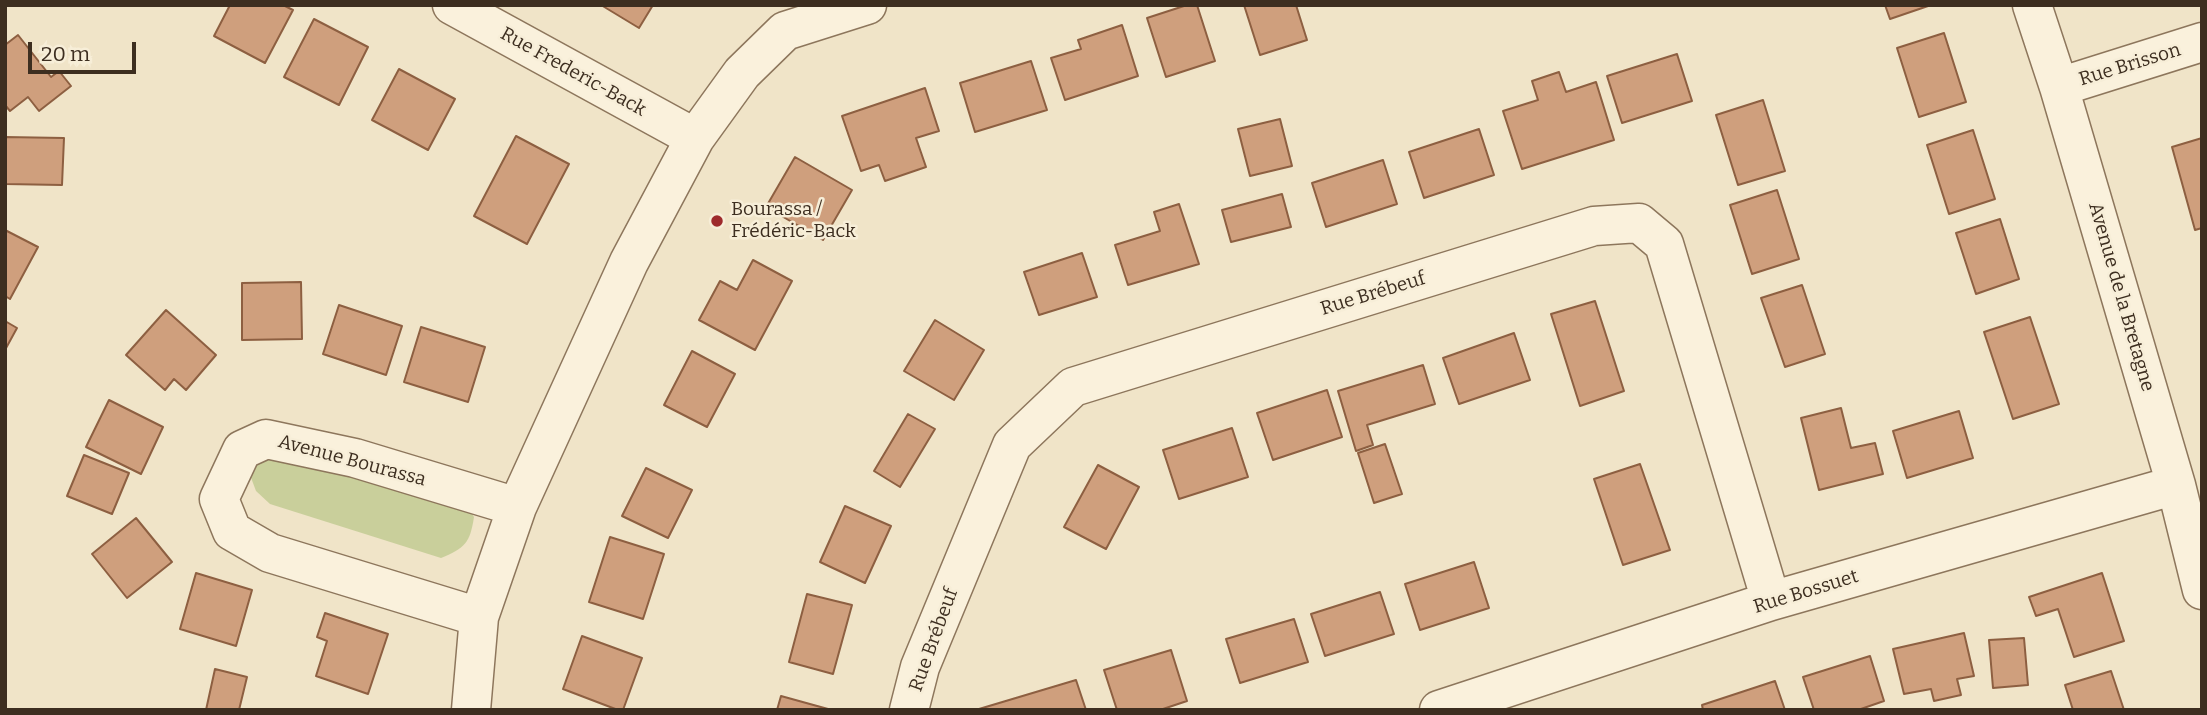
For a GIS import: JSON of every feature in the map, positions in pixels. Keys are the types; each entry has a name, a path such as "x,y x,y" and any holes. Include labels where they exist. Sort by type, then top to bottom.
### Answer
{"street":[{"name":"Rue Frederic-Back","path":"452,5 695,138"},
{"path":"471,710 479,617 517,507 629,262 695,138 742,73 785,31 867,5"},
{"name":"Avenue de la Bretagne","path":"2032,5 2059,87 2176,485 2202,590"},
{"name":"Rue Brisson","path":"2059,87 2202,43"},
{"name":"Rue Brébeuf","path":"909,710 920,667 1012,445 1073,387 1594,226 1639,223 1664,244 1771,601"},
{"name":"Avenue Bourassa","path":"479,617 270,553 232,531 219,499 242,450 266,439 355,458 517,507"},
{"name":"Rue Bossuet","path":"1439,710 1771,601 2176,485"}],"green space":[{"path":"258,454 462,498 474,517 471,533 465,544 441,558 270,504 256,491 250,475"}],"building":[{"path":"230,5 283,5 293,10 265,63 214,36"},
{"path":"601,5 653,5 639,28"},
{"path":"1187,5 1197,5 1215,61 1166,77 1147,18"},
{"path":"1244,5 1296,5 1307,40 1260,55"},
{"path":"1885,5 1931,5 1890,19"},
{"path":"314,19 368,47 339,105 284,77"},
{"path":"1122,25 1138,76 1065,100 1051,58 1081,49 1078,40"},
{"path":"1944,33 1966,102 1919,117 1897,48"},
{"path":"18,35 51,77 59,71 71,86 39,111 28,97 10,111 5,105 5,45"},
{"path":"1677,54 1692,101 1622,123 1607,76"},
{"path":"1031,61 1047,110 975,132 960,83"},
{"path":"399,69 455,99 428,150 372,120"},
{"path":"1559,72 1566,92 1596,82 1614,140 1522,169 1503,111 1538,100 1532,81"},
{"path":"925,88 939,131 916,138 926,167 885,181 879,165 861,171 842,116"},
{"path":"1763,100 1785,171 1738,185 1716,115"},
{"path":"1280,119 1292,166 1250,176 1238,129"},
{"path":"1479,129 1494,175 1424,198 1409,152"},
{"path":"1973,130 1995,199 1949,214 1927,145"},
{"path":"516,136 569,164 527,244 474,216"},
{"path":"5,137 64,138 62,185 5,184"},
{"path":"2202,138 2202,228 2195,230 2172,147"},
{"path":"795,157 852,190 823,240 766,207"},
{"path":"1383,160 1397,204 1326,227 1312,183"},
{"path":"1777,190 1799,259 1752,274 1730,205"},
{"path":"1282,194 1291,227 1231,242 1222,210"},
{"path":"1179,204 1199,264 1128,285 1115,245 1160,231 1154,212"},
{"path":"2000,219 2019,279 1976,294 1956,233"},
{"path":"5,230 38,247 10,299 5,296"},
{"path":"1082,253 1097,297 1039,315 1024,272"},
{"path":"753,260 792,281 755,350 699,320 720,281 737,290"},
{"path":"301,282 302,339 242,340 242,283"},
{"path":"1802,285 1825,354 1785,367 1761,298"},
{"path":"1595,301 1624,391 1580,406 1551,314"},
{"path":"339,305 402,326 386,375 323,354"},
{"path":"166,310 216,355 186,390 174,379 165,390 126,355"},
{"path":"2030,317 2059,404 2013,419 1984,332"},
{"path":"935,320 984,350 954,400 904,371"},
{"path":"5,321 17,328 5,350"},
{"path":"421,327 485,347 468,402 404,382"},
{"path":"1514,333 1530,380 1459,404 1443,358"},
{"path":"692,351 735,374 707,427 664,405"},
{"path":"1423,365 1435,404 1367,425 1373,445 1356,451 1338,391"},
{"path":"1327,390 1342,437 1273,460 1257,413"},
{"path":"109,400 163,427 141,474 86,447"},
{"path":"1841,408 1851,448 1875,443 1883,474 1819,490 1801,418"},
{"path":"1959,411 1973,458 1907,478 1893,431"},
{"path":"908,414 935,429 900,487 874,471"},
{"path":"1232,428 1248,477 1179,499 1163,450"},
{"path":"1385,444 1402,494 1374,503 1358,453"},
{"path":"84,455 129,473 112,514 67,496"},
{"path":"1640,464 1670,550 1623,565 1594,479"},
{"path":"1098,465 1139,487 1106,549 1064,527"},
{"path":"646,468 692,490 668,538 622,516"},
{"path":"845,506 891,526 865,583 820,562"},
{"path":"136,518 172,562 127,598 92,554"},
{"path":"610,537 664,554 643,619 589,602"},
{"path":"1474,562 1489,608 1420,630 1405,584"},
{"path":"196,573 252,590 236,646 180,629"},
{"path":"2102,573 2124,641 2074,657 2058,609 2036,616 2029,597"},
{"path":"1380,592 1394,634 1325,656 1311,614"},
{"path":"807,594 852,605 833,674 789,662"},
{"path":"325,613 388,634 368,694 316,676 327,641 317,637"},
{"path":"1294,619 1308,662 1240,683 1226,639"},
{"path":"1964,633 1974,676 1957,679 1961,695 1934,701 1931,689 1904,694 1893,649"},
{"path":"582,636 642,658 623,710 563,689"},
{"path":"2024,638 2028,685 1993,688 1989,640"},
{"path":"1171,650 1187,701 1160,710 1117,710 1104,670"},
{"path":"1870,656 1884,701 1858,710 1814,710 1803,677"},
{"path":"215,669 247,677 239,710 206,710"},
{"path":"2111,671 2124,710 2073,710 2065,685"},
{"path":"1076,680 1086,710 979,709"},
{"path":"1775,681 1785,710 1703,710 1702,705"},
{"path":"781,696 828,709 828,710 777,710"}],"place":[{"name":"Bourassa / Frédéric-Back","path":"717,221"}]}
